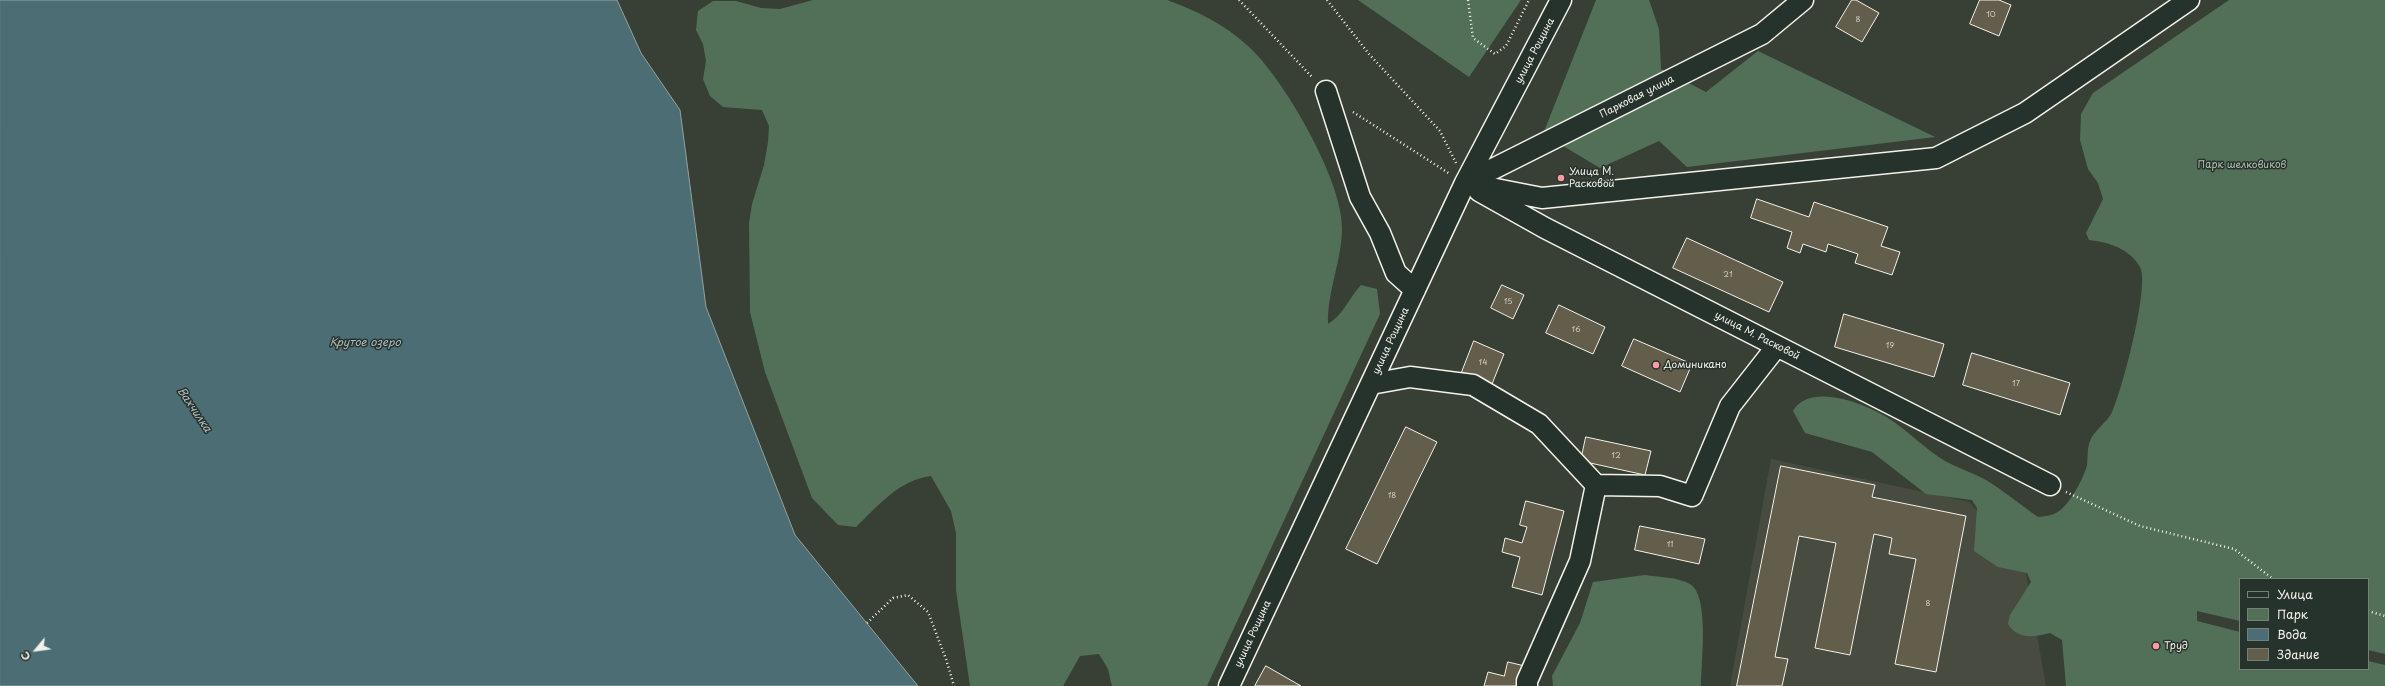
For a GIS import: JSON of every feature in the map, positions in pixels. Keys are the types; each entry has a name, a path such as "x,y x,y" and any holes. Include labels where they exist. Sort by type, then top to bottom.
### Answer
{"street":[{"name":"улица Рощина","path":"1229,686 1465,183 1561,0"},
{"name":"Парковая улица","path":"1465,183 1762,34 1803,0"},
{"path":"1465,183 1542,198 1936,158 2025,113 2189,0"},
{"path":"1326,91 1360,197 1380,233 1396,273 1415,290"},
{"name":"улица М. Расковой","path":"1465,183 1545,228 2050,485"},
{"path":"1542,198 1537,213 1545,228"},
{"path":"1371,384 1410,377 1473,385 1539,424 1596,485 1660,486 1692,496 1730,406 1777,346"},
{"path":"1528,686 1527,681 1580,561 1596,485"}],"path":[{"path":"1327,0 1370,54 1440,131 1465,183"},
{"path":"1468,0 1473,38 1495,54 1506,46 1529,0"},
{"path":"2050,485 2140,526 2234,549 2272,578"},
{"path":"867,623 894,598 908,595 928,612 946,659 954,686"},
{"path":"2369,611 2385,616"}],"shaded area":[{"path":"1771,459 1969,502 2024,563 2046,686 1730,686"}],"green space":[{"path":"813,0 1167,0 1210,19 1239,38 1248,46 1278,81 1308,131 1333,184 1340,208 1342,228 1340,252 1328,312 1328,324 1338,316 1361,285 1377,289 1380,314 1207,686 1112,686 1108,669 1099,654 1080,656 1063,686 970,686 956,590 956,533 951,511 931,476 920,478 899,488 881,502 856,527 838,525 812,498 765,372 750,312 749,223 752,204 764,165 769,126 762,110 723,107 710,96 703,79 706,61 703,44 696,30 698,11 713,1 736,1 761,8 780,9"},
{"path":"1358,0 1521,0 1469,77"},
{"path":"1596,0 1649,0 1659,29 1661,69 1706,92 1758,51 1935,137 1687,167 1659,141 1600,168 1543,134"},
{"name":"Парк шелковиков","path":"2229,0 2385,0 2385,654 2369,650 2369,578 2239,578 2239,621 2197,611 2197,621 2239,632 2239,670 2369,670 2369,661 2385,665 2385,686 2066,686 2062,640 2050,633 2038,636 2021,635 2012,629 2008,624 2010,615 2031,582 2027,573 1998,567 1974,551 1977,508 1972,500 1926,494 1872,452 1805,433 1793,411 1802,402 1813,397 1842,399 1857,403 1894,422 1938,457 1986,480 2038,517 2052,515 2061,510 2075,492 2083,477 2087,465 2088,447 2094,433 2107,420 2112,412 2122,383 2134,338 2141,294 2142,278 2140,267 2131,255 2111,245 2089,240 2086,233 2103,199 2098,183 2088,169 2080,140 2081,114 2093,93"},
{"path":"1645,575 1680,580 1690,584 1696,591 1700,602 1703,632 1701,686 1553,686 1552,676 1580,623 1593,582"}],"water":[{"name":"Крутое озеро","path":"0,0 617,0 641,53 680,110 706,307 795,535 918,686 0,686"}],"building":[{"path":"1852,0 1856,0 1879,13 1862,42 1836,27"},
{"path":"1980,0 1999,0 2011,5 1999,36 1970,24"},
{"path":"1757,199 1809,217 1814,202 1888,227 1881,246 1900,252 1892,275 1855,263 1858,254 1828,244 1826,252 1803,244 1800,253 1787,248 1792,232 1751,218"},
{"path":"1687,238 1783,282 1769,312 1673,268"},
{"path":"1502,285 1524,295 1513,319 1491,308"},
{"path":"1559,305 1605,327 1593,354 1546,333"},
{"path":"1844,314 1944,344 1934,377 1835,347"},
{"path":"1634,339 1692,364 1680,392 1622,366"},
{"path":"1474,341 1504,354 1492,384 1462,372"},
{"path":"1972,353 2070,383 2060,415 1963,385"},
{"path":"1406,427 1437,442 1377,564 1346,549"},
{"path":"1586,437 1651,451 1645,475 1581,461"},
{"path":"1781,466 1875,485 1872,497 1966,516 1936,672 1895,664 1916,559 1889,554 1892,538 1874,534 1850,655 1815,648 1836,543 1799,536 1775,657 1788,659 1782,686 1737,686"},
{"path":"1526,501 1564,511 1542,595 1512,587 1520,557 1502,552 1505,538 1522,543 1527,527 1520,525"},
{"path":"1640,526 1705,539 1699,564 1635,550"},
{"path":"1508,662 1529,667 1518,680 1516,686 1484,686 1488,672 1504,676"},
{"path":"1266,666 1301,686 1255,686"}],"place":[{"name":"Улица М. Расковой","path":"1561,178"},
{"name":"Доминикано","path":"1656,365"},
{"name":"Труд","path":"2156,646"}],"water label":[{"name":"Вахчилка","path":"194,410"}]}
